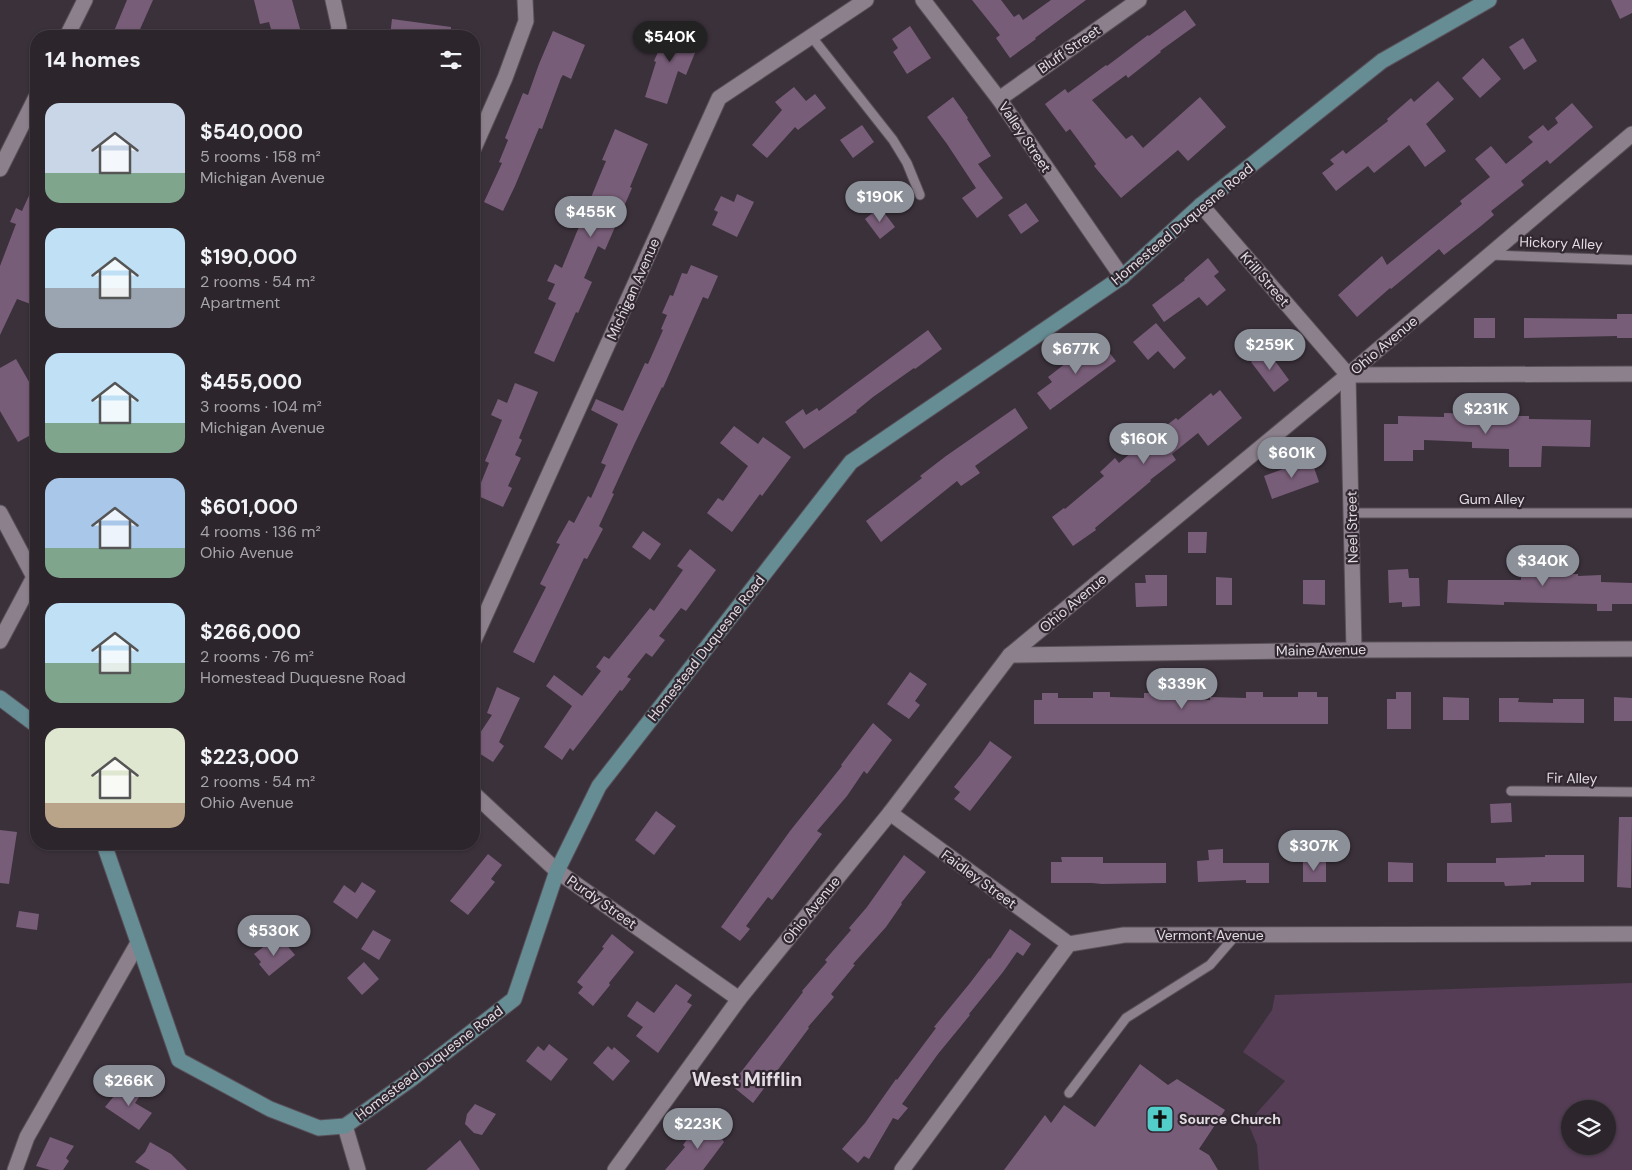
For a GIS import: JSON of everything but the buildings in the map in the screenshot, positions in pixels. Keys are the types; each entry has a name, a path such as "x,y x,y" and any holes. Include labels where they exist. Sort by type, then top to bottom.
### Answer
{"street":[{"path":"70,30 85,0"},
{"path":"333,0 339,30"},
{"path":"480,134 505,78 526,22 525,0"},
{"name":"Michigan Avenue","path":"480,627 719,98 866,0"},
{"name":"Valley Street","path":"923,0 1000,99 1122,277"},
{"name":"Bluff Street","path":"1000,99 1139,0"},
{"name":"Homestead Duquesne Road","path":"106,850 179,1060 270,1110 319,1128 345,1126 410,1080 514,999 558,870 599,786 851,462 1122,277 1201,206 1382,60 1489,0"},
{"path":"0,169 30,109"},
{"name":"Ohio Avenue","path":"615,1170 738,999 890,813 1010,655 1348,375 1629,138"},
{"name":"Krill Street","path":"1201,206 1348,375"},
{"path":"1348,375 1632,374"},
{"name":"Neel Street","path":"1348,375 1354,650"},
{"path":"0,513 30,568"},
{"path":"0,641 30,586"},
{"name":"Maine Avenue","path":"1010,655 1354,650 1632,649"},
{"path":"0,698 30,721"},
{"name":"Purdy Street","path":"480,799 558,870 738,999"},
{"name":"Faidley Street","path":"890,813 1069,944"},
{"name":"Vermont Avenue","path":"1069,944 1124,935 1632,934"},
{"path":"15,1170 27,1137 138,943"},
{"path":"902,1170 1069,944"},
{"path":"345,1126 358,1170"}],"lane":[{"path":"812,36 893,140 906,163 920,195"},
{"name":"Hickory Alley","path":"1490,254 1632,260"},
{"name":"Gum Alley","path":"1351,514 1632,512"},
{"name":"Fir Alley","path":"1511,791 1632,792"},
{"path":"1068,1093 1126,1018 1210,966 1236,934"}],"shaded area":[{"path":"1632,983 1632,1170 1259,1170 1257,1145 1248,1123 1285,1081 1243,1052 1272,1010 1275,995"}],"place":[{"name":"Source Church","path":"1160,1119"}],"district":[{"name":"West Mifflin","path":"747,1079"}]}
